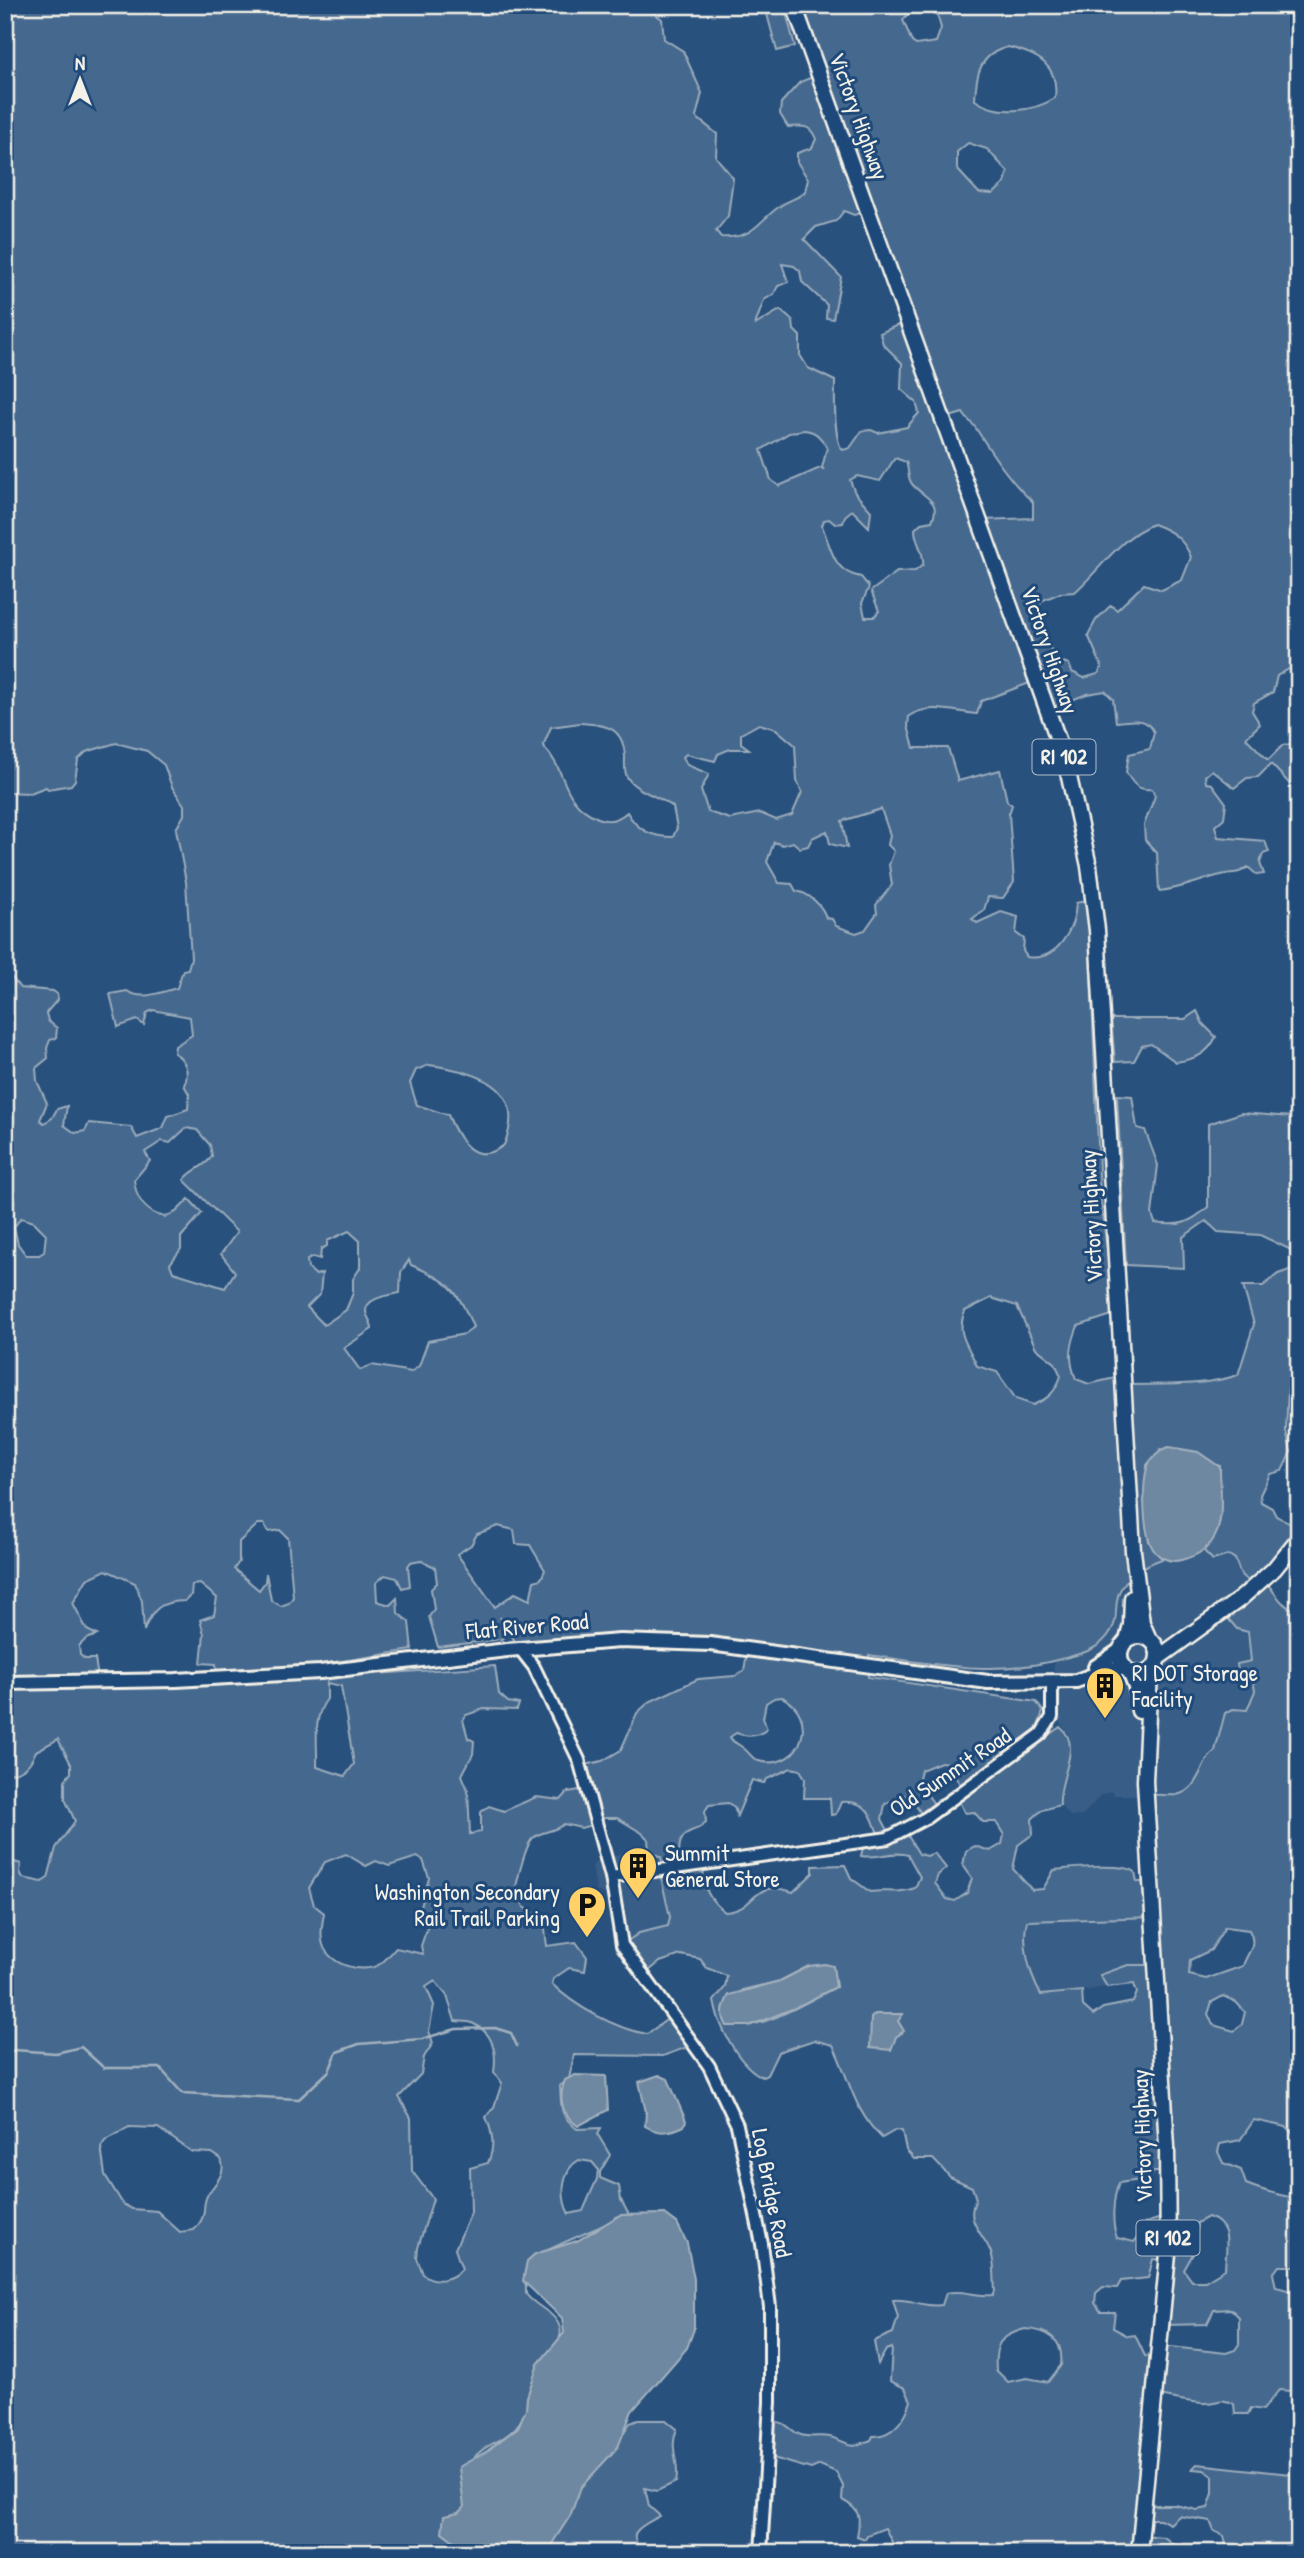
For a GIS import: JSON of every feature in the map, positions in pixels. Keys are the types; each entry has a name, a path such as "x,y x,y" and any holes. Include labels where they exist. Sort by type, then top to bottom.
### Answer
{"main road":[{"name":"Victory Highway","path":"794,5 1065,760 1084,840 1098,941 1133,1551 1142,1623 1151,1640"},
{"path":"1227,1610 1166,1641 1138,1636 1123,1645 1127,1670 1143,1674 1150,1671 1158,1658 1227,1610 1274,1569 1299,1538"},
{"name":"Victory Highway","path":"1123,1645 1131,1625 1133,1551"},
{"path":"1151,1640 1158,1658"},
{"name":"Flat River Road","path":"5,1683 176,1680 320,1672 520,1648 620,1641 685,1642 969,1680 1026,1683 1076,1681 1112,1668 1127,1670"},
{"name":"Flat River Road","path":"1052,1681 1097,1666 1123,1645"},
{"name":"Victory Highway","path":"1127,1670 1136,1687 1145,1758 1167,2147 1168,2254 1165,2308 1139,2553"},
{"name":"Victory Highway","path":"1145,1758 1150,1671"}],"street":[{"path":"520,1648 534,1667 579,1760 611,1877"},
{"name":"Old Summit Road","path":"611,1877 870,1842 901,1833 1044,1731 1053,1712 1052,1681"},
{"name":"Log Bridge Road","path":"611,1877 622,1945 718,2080 741,2138 764,2254 770,2307 769,2421 761,2553"}],"shaded area":[{"path":"5,5 642,5 662,19 664,39 683,51 702,93 696,117 717,134 716,157 733,178 728,216 716,231 721,237 732,237 748,233 780,206 805,192 808,179 797,162 797,153 812,148 816,139 805,127 788,127 780,114 781,103 800,82 820,74 796,5 1299,5 1299,657 1294,666 1277,676 1273,692 1254,703 1252,711 1260,724 1246,738 1268,760 1283,745 1299,745 1299,794 1271,764 1258,777 1247,778 1234,788 1212,770 1205,776 1206,783 1212,784 1226,803 1224,818 1215,826 1218,837 1265,841 1269,852 1263,854 1260,863 1264,874 1257,875 1248,867 1238,872 1159,891 1157,853 1145,840 1144,825 1155,796 1152,789 1136,786 1126,772 1129,754 1150,749 1154,732 1142,722 1116,722 1113,699 1105,691 1087,694 1051,708 1035,681 981,701 977,714 942,709 925,710 909,716 908,726 914,748 948,748 958,781 1000,770 1007,801 1012,805 1009,814 1014,882 1003,898 988,897 984,910 972,919 977,923 1001,912 1018,917 1016,933 1024,939 1023,951 1027,957 1038,957 1055,949 1062,942 1072,923 1076,903 1088,900 1100,1193 1115,1314 1078,1326 1071,1352 1076,1379 1089,1384 1124,1376 1126,1385 1168,1385 1211,1381 1238,1375 1254,1324 1243,1286 1263,1286 1278,1274 1299,1267 1299,1345 1293,1358 1293,1380 1288,1389 1286,1431 1291,1452 1282,1471 1270,1474 1260,1495 1261,1502 1272,1508 1276,1516 1299,1527 1299,1538 1264,1580 1281,1601 1294,1610 1291,1625 1293,1633 1299,1639 1299,2139 1286,2127 1254,2120 1240,2140 1220,2144 1218,2152 1223,2163 1241,2170 1246,2184 1299,2198 1299,2266 1279,2266 1273,2274 1276,2287 1296,2292 1296,2310 1289,2317 1293,2328 1299,2331 1299,2399 1291,2391 1279,2390 1263,2410 1251,2408 1248,2414 1235,2414 1234,2404 1226,2401 1199,2403 1158,2396 1146,2505 1175,2505 1197,2510 1208,2508 1213,2493 1213,2476 1204,2470 1192,2469 1197,2464 1299,2475 1299,2553 1228,2553 1224,2536 1214,2531 1210,2521 1179,2516 1170,2524 1160,2519 1144,2519 1142,2535 1164,2537 1184,2553 909,2553 893,2544 885,2528 867,2535 865,2539 857,2536 858,2514 842,2500 843,2486 836,2472 820,2465 811,2469 766,2456 772,2421 782,2423 801,2435 830,2437 853,2445 887,2433 898,2425 911,2401 905,2388 890,2381 892,2348 886,2350 878,2364 874,2341 893,2333 898,2317 893,2300 935,2306 942,2305 946,2293 993,2295 995,2291 992,2256 972,2216 976,2199 972,2187 950,2177 933,2159 914,2159 906,2150 902,2131 896,2130 882,2138 858,2106 833,2045 814,2040 778,2052 767,2075 763,2077 754,2072 738,2055 716,2011 714,2001 725,1987 727,1976 707,1968 700,1959 681,1955 660,1962 644,1975 625,1943 639,1933 668,1926 670,1917 660,1873 664,1871 661,1857 649,1851 648,1839 642,1833 617,1818 596,1818 595,1824 581,1828 564,1824 533,1838 520,1869 516,1887 524,1907 541,1918 545,1926 547,1946 576,1942 587,1957 585,1971 569,1968 553,1979 552,1984 596,2015 635,2031 647,2034 672,2016 693,2045 663,2056 574,2055 569,2079 560,2086 562,2110 571,2124 577,2129 601,2128 598,2135 610,2155 600,2172 600,2178 619,2186 621,2200 629,2215 545,2252 535,2257 528,2265 526,2294 558,2322 560,2335 522,2419 511,2432 483,2449 473,2459 481,2553 5,2553 5,1859 21,1864 20,1872 23,1878 42,1882 48,1878 56,1848 75,1821 65,1799 65,1780 71,1773 71,1764 58,1739 36,1751 25,1768 5,1774 5,969 20,988 53,991 57,994 58,999 46,1013 48,1021 57,1028 56,1038 50,1040 48,1058 36,1068 37,1081 47,1103 40,1120 44,1123 52,1118 57,1109 67,1106 64,1125 75,1133 85,1131 89,1123 131,1127 137,1138 163,1128 168,1116 188,1109 189,1094 184,1085 186,1067 174,1053 175,1046 192,1035 190,1017 153,1010 147,1013 144,1025 137,1020 118,1027 110,994 127,991 145,996 177,988 183,970 188,969 191,958 186,882 176,829 184,815 184,805 172,787 164,765 147,751 116,743 86,752 78,760 75,780 71,785 48,789 46,787 30,793 5,792","holes":["926,8 937,14 941,28 936,42 916,45 912,42 903,20 910,12","1008,47 1029,53 1050,69 1054,77 1055,98 1026,109 1004,110 984,105 975,100 981,66 991,54","968,143 987,149 1008,172 1005,183 993,194 979,193 957,169 957,152","870,210 909,320 880,333 883,344 902,363 901,389 916,402 919,413 907,427 878,433 871,430 862,431 850,448 843,450 836,429 835,381 808,368 800,355 800,336 794,330 793,321 780,310 755,325 764,300 774,294 778,286 788,282 782,264 794,266 800,271 802,282 827,305 826,318 833,319 841,277 804,239 816,227 836,221 844,211 854,215","963,413 1010,477 1033,502 1033,518 983,520 946,418","811,431 827,448 822,468 824,470 820,468 779,486 771,480 761,450 789,433","895,458 906,462 910,482 935,508 932,521 921,523 915,529 923,565 915,571 897,572 871,591 879,611 874,617 865,617 862,603 869,587 861,577 839,565 822,526 824,520 829,519 835,524 843,523 845,516 852,510 869,527 871,511 855,493 850,480 857,476 880,481","1153,524 1176,536 1191,557 1182,580 1162,590 1144,584 1117,610 1111,605 1096,620 1088,635 1102,667 1098,674 1084,678 1072,672 1069,664 1061,661 1051,650 1039,609 1041,601 1060,593 1075,592 1130,537","580,723 611,729 621,738 624,746 627,777 642,790 673,807 677,828 673,837 646,832 627,812 606,820 586,811 570,795 557,766 543,746 551,727","759,724 776,729 795,745 797,781 802,792 792,815 776,820 760,813 730,819 708,812 701,790 709,774 687,765 683,757 686,754 715,761 718,754 730,749 749,749 741,743 741,734","881,809 890,835 888,845 894,851 889,865 892,885 876,905 877,913 865,930 856,933 836,926 832,919 826,918 819,905 810,897 796,891 792,884 779,883 767,862 774,842 783,845 793,842 800,848 808,846 812,838 827,831 830,844 847,848 842,821","429,1065 446,1068 480,1077 493,1085 503,1095 509,1108 510,1125 504,1145 484,1153 468,1148 448,1115 417,1105 410,1083 416,1070","186,1128 197,1130 210,1145 212,1156 184,1180 237,1232 221,1254 235,1272 225,1288 173,1272 170,1264 181,1249 181,1237 202,1213 189,1199 176,1212 165,1217 147,1209 137,1193 134,1180 150,1161 145,1152 162,1141 170,1143","21,1218 34,1222 46,1234 44,1252 39,1255 26,1255 18,1244 14,1227","349,1231 360,1241 360,1268 353,1279 353,1293 346,1310 324,1325 307,1307 320,1294 322,1273 316,1275 308,1268 307,1260 313,1257 320,1259 321,1249 327,1246 327,1241","409,1260 411,1265 435,1276 451,1288 473,1327 465,1334 428,1341 419,1366 411,1372 372,1365 360,1370 344,1348 372,1329 367,1307 374,1300 400,1293 401,1272","991,1298 1017,1306 1036,1348 1055,1363 1061,1376 1059,1382 1051,1394 1033,1405 1016,1399 997,1372 977,1366 964,1340 962,1319 965,1311","1161,1449 1220,1466 1218,1530 1204,1551 1213,1560 1229,1555 1235,1559 1241,1575 1254,1587 1225,1615 1237,1629 1248,1632 1251,1661 1237,1664 1238,1673 1252,1673 1255,1691 1247,1710 1233,1709 1225,1713 1215,1751 1190,1788 1176,1795 1148,1795 1152,1882 1137,1882 1135,1872 1130,1869 1084,1867 1054,1870 1043,1889 1032,1890 1013,1869 1018,1845 1033,1834 1032,1819 1042,1810 1060,1805 1070,1753 1067,1735 1060,1727 958,1800 965,1813 974,1812 983,1822 996,1822 1004,1835 1002,1844 990,1851 975,1846 966,1851 963,1865 972,1878 967,1893 955,1901 947,1899 935,1883 938,1875 946,1868 934,1853 927,1856 919,1854 905,1831 891,1836 882,1819 885,1804 904,1795 913,1801 924,1818 937,1808 918,1782 921,1770 941,1762 948,1763 961,1786 1038,1727 1043,1711 1036,1702 868,1677 869,1655 941,1665 989,1668 1037,1664 1083,1653 1096,1647 1111,1631 1119,1592 1128,1579 1162,1559 1149,1541 1145,1513 1147,1465","258,1524 264,1524 269,1532 280,1530 288,1538 293,1597 289,1603 281,1606 271,1600 266,1573 265,1582 259,1590 234,1569 239,1562 239,1542","498,1526 514,1530 516,1544 530,1545 545,1570 541,1579 534,1581 530,1600 515,1593 495,1607 457,1554 471,1545 477,1534","420,1560 435,1567 437,1583 431,1589 434,1609 429,1617 438,1647 501,1639 507,1635 500,1617 521,1651 681,1644 747,1653 744,1671 735,1676 698,1679 649,1702 637,1713 621,1750 602,1761 581,1766 586,1789 568,1792 561,1800 536,1797 504,1811 489,1806 481,1812 481,1832 470,1834 468,1790 462,1775 473,1754 474,1741 468,1738 463,1720 466,1715 484,1709 517,1710 519,1704 508,1702 499,1694 495,1666 223,1684 99,1684 95,1659 85,1659 80,1655 79,1646 86,1639 97,1635 87,1630 73,1603 87,1579 106,1570 135,1583 142,1601 144,1631 150,1617 158,1608 185,1601 191,1595 192,1585 200,1584 217,1598 214,1615 200,1620 204,1634 201,1663 216,1664 217,1672 304,1667 412,1650 409,1622 398,1613 397,1598 390,1605 377,1601 376,1583 385,1575 397,1578 402,1588 410,1586 408,1566 411,1562","327,1683 341,1686 354,1764 345,1776 317,1767 319,1714 327,1699","782,1697 793,1705 803,1727 796,1749 777,1762 756,1760 730,1737 736,1733 756,1735 767,1729 763,1718 766,1703","791,1768 800,1770 805,1778 804,1798 830,1798 831,1815 836,1814 841,1802 858,1804 868,1812 880,1841 864,1844 861,1856 897,1853 908,1855 920,1877 915,1888 870,1892 851,1878 845,1865 813,1866 813,1873 793,1892 769,1889 744,1906 725,1912 708,1893 703,1868 680,1868 680,1846 686,1834 706,1822 705,1811 709,1805 728,1803 734,1807 737,1816 752,1780 764,1783","346,1854 366,1866 376,1861 389,1866 417,1857 423,1860 429,1878 421,1907 429,1922 421,1946 423,1954 396,1948 382,1962 372,1967 363,1969 345,1965 336,1961 324,1948 321,1934 324,1913 314,1905 309,1888 325,1862","1155,1917 1156,1965 1128,1965 1100,1975 1107,1987 1134,1984 1137,1993 1133,2002 1103,2008 1093,2015 1083,2006 1082,1991 1041,1995 1030,1969 1026,1949 1027,1921","1225,1927 1249,1930 1252,1945 1243,1966 1206,1979 1189,1975 1190,1960 1211,1950","809,1966 819,1966 836,1987 774,2018 750,2025 740,2024 742,1990 780,1981","435,1981 447,1996 455,2021 472,2023 489,2037 494,2050 494,2072 502,2083 494,2107 486,2117 492,2140 488,2163 470,2168 471,2213 455,2249 462,2269 453,2276 438,2280 423,2274 417,2258 433,2199 412,2171 411,2118 399,2097 421,2074 424,2057 433,2043 429,2031 434,2005 426,1987","1223,1996 1236,2002 1245,2012 1242,2024 1234,2031 1213,2025 1208,2014 1212,2002","129,2127 158,2128 192,2152 212,2153 221,2159 221,2174 208,2194 202,2219 194,2230 180,2232 157,2211 132,2209 123,2204 105,2175 101,2147 105,2141","579,2160 592,2162 598,2169 597,2179 583,2211 569,2214 563,2192 569,2170","1154,2172 1167,2172 1168,2216 1145,2223 1142,2233 1134,2242 1117,2238 1113,2218 1119,2183 1148,2179","1208,2217 1225,2231 1225,2269 1205,2281 1192,2281 1184,2270 1194,2252 1197,2223","1153,2259 1168,2261 1167,2325 1207,2324 1214,2310 1231,2309 1239,2317 1239,2344 1235,2350 1226,2353 1162,2346 1160,2358 1145,2356 1135,2335 1128,2336 1113,2328 1115,2312 1101,2312 1095,2303 1096,2293 1103,2287 1117,2288 1121,2281 1148,2278","1025,2329 1041,2332 1048,2334 1057,2343 1061,2365 1048,2382 1027,2378 1008,2382 996,2370 998,2347 1004,2338 1016,2332"]},
{"path":"785,9 795,46 777,51 767,14"},
{"path":"1197,1011 1203,1024 1216,1037 1200,1055 1176,1062 1151,1044 1142,1046 1134,1061 1115,1062 1111,1019 1185,1019"},
{"path":"1117,1095 1132,1096 1137,1128 1145,1130 1158,1165 1152,1214 1155,1223 1178,1224 1196,1217 1208,1207 1208,1124 1241,1113 1291,1117 1291,1143 1299,1190 1299,1254 1260,1235 1218,1232 1206,1221 1183,1237 1184,1268 1126,1265"},
{"path":"1169,1447 1198,1452 1220,1467 1221,1511 1215,1536 1208,1546 1197,1554 1177,1561 1165,1559 1153,1549 1147,1532 1144,1509 1148,1465 1156,1455"},
{"path":"1204,1551 1213,1560 1229,1555 1235,1559 1254,1588 1245,1629 1252,1661 1239,1673 1252,1673 1255,1691 1247,1710 1233,1709 1223,1716 1215,1751 1207,1756 1199,1777 1188,1790 1175,1795 1115,1795 1111,1791 1101,1795 1082,1816 1070,1816 1060,1805 1058,1792 1071,1747 1068,1733 1053,1714 1054,1662 1090,1652 1118,1619 1117,1599 1141,1566 1162,1559 1175,1562"},
{"path":"640,1849 661,1857 664,1871 660,1873 670,1917 668,1926 639,1933 625,1943 614,1897 596,1891 592,1865 601,1858"},
{"path":"1155,1917 1157,1965 1128,1965 1100,1975 1107,1987 1041,1995 1032,1979 1031,1963 1023,1939 1026,1921"},
{"path":"809,1966 833,1966 836,1987 795,2008 749,2026 727,2026 723,2010 729,1995 780,1981"},
{"path":"875,2014 903,2014 898,2021 904,2031 896,2037 891,2050 870,2048 871,2018"},
{"path":"575,2075 606,2076 608,2110 578,2126 562,2105 565,2080"},
{"path":"659,2075 668,2079 686,2121 684,2126 674,2130 659,2131 645,2126 646,2112 639,2082"},
{"path":"665,2214 677,2223 687,2243 694,2279 694,2329 687,2348 632,2411 618,2447 581,2487 570,2516 553,2542 552,2553 470,2553 442,2532 444,2516 458,2513 464,2507 459,2467 487,2451 518,2427 526,2409 527,2397 538,2364 564,2333 562,2318 523,2281 527,2261 535,2254 577,2241 620,2215"},
{"path":"638,2420 666,2420 677,2429 674,2443 676,2482 657,2491 645,2488 649,2506 660,2516 641,2527 635,2535 638,2546 645,2553 550,2553 551,2540 582,2478 613,2448 630,2423"}],"waterway":[{"path":"5,2058 14,2050 56,2053 81,2047 104,2068 160,2068 182,2093 299,2099 329,2071 337,2052 359,2044 422,2039 456,2029 495,2028 511,2033 517,2046"}],"place":[{"name":"RI DOT Storage Facility","path":"1105,1720"},
{"name":"Summit General Store","path":"638,1900"},
{"name":"Washington Secondary Rail Trail Parking","path":"587,1939"}]}
